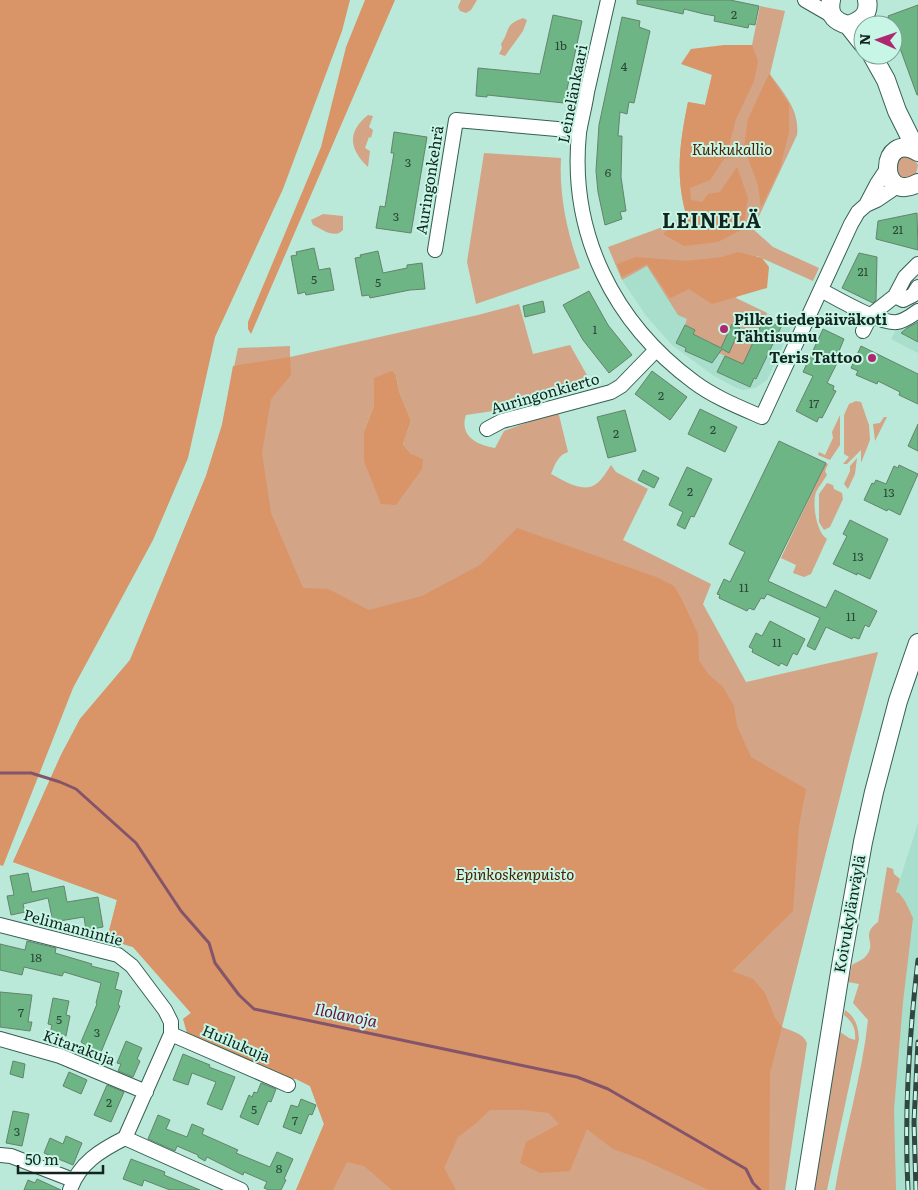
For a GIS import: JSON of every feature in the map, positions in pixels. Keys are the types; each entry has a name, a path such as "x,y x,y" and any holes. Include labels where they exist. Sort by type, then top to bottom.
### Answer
{"main road":[{"path":"831,7 836,20 848,25 853,32"},
{"path":"848,25 861,20 867,8"},
{"path":"878,65 917,152"},
{"path":"897,111 894,152 887,163 887,169 893,182 912,186"},
{"path":"894,152 907,148 917,152"},
{"name":"Koivukylänväylä","path":"806,1190 842,960 863,842 898,701 918,643"}],"street":[{"name":"Leinelänkaari","path":"608,0 579,131 579,190 586,226 594,253 612,293 634,326 656,350 696,383 733,404 762,417 858,212 876,200 912,186"},
{"path":"804,0 831,7"},
{"name":"Auringonkehrä","path":"435,250 456,120 579,131"},
{"name":"Leinelänkaari","path":"866,205 876,184 887,169"},
{"path":"906,319 899,298 905,277 918,264"},
{"path":"863,331 871,315 899,298 913,295 918,287"},
{"path":"821,290 884,321 896,323 906,319 918,310"},
{"name":"Auringonkierto","path":"487,429 502,421 610,392 621,386 656,350"},
{"name":"Pelimannintie","path":"0,925 118,955 132,966 165,1010 172,1022 171,1034"},
{"path":"0,1155 11,1156 72,1185 84,1164 106,1147 126,1138 171,1034"},
{"name":"Huilukuja","path":"171,1034 288,1085"},
{"name":"Kitarakuja","path":"0,1040 60,1056 146,1092"},
{"path":"126,1138 241,1190"}],"shaded area":[{"name":"Pilke tiedepäiväkoti Tähtisumu","path":"647,265 736,298 792,325 767,380 755,388 743,390 737,388 714,376 672,345 647,317 622,280"},
{"path":"918,312 918,353 891,339 898,327"},
{"path":"918,823 918,1190 885,1190 890,911"}],"green space":[{"path":"0,0 350,0 342,31 283,189 215,337 188,458 153,540 73,688 3,866 0,865"},
{"path":"365,0 395,0 251,334 248,329 248,322 321,147 346,47"},
{"path":"461,0 477,0 471,10 466,13 460,11 458,7"},
{"name":"Kukkukallio","path":"760,6 785,11 770,74 790,103 796,118 797,135 753,229 773,247 819,268 813,281 757,256 736,298 767,313 742,367 734,360 708,348 710,342 693,334 695,330 685,325 687,319 678,315 647,266 622,280 608,247 668,225 686,214 681,186 680,158 688,102 705,105 712,75 752,45","holes":["732,324 749,332 746,339 737,335"]},
{"path":"523,18 527,20 523,31 505,56 499,54 502,48 501,44 510,25"},
{"path":"724,45 752,45 758,61 754,81 736,119 729,145 733,157 724,159 710,180 690,188 691,200 702,202 708,194 720,192 737,167 748,198 743,229 718,242 684,246 663,234 686,214 680,172 681,144 685,117 688,102 705,105 712,75 681,64 691,49"},
{"path":"769,74 789,104 789,132 780,168 761,207 758,185 744,147 748,119"},
{"path":"368,115 373,116 369,127 373,130 365,148 370,151 368,167 357,154 353,141 356,128"},
{"path":"484,153 561,158 561,186 565,214 580,268 476,304 467,262"},
{"path":"903,156 914,159 918,165 916,174 910,179 899,178 895,164"},
{"path":"323,214 343,216 343,230 340,233 333,234 313,225 311,220"},
{"path":"738,252 762,258 769,267 767,288 712,304 689,289 670,298 647,264 622,277 617,264 636,257 686,261 722,257"},
{"name":"Epinkoskenpuisto","path":"519,304 533,354 570,345 592,384 500,410 466,415 464,422 467,434 482,445 495,448 504,431 558,411 568,452 559,458 551,474 573,485 585,488 596,484 611,465 616,472 648,489 623,540 711,584 703,604 746,682 878,652 782,1027 800,1035 807,1043 785,1190 296,1190 324,1124 310,1086 296,1079 285,1078 183,1019 191,1013 133,947 107,939 117,900 13,862 61,755 80,719 130,660 206,476 222,425 238,348 290,346 290,357","holes":["396,376 399,391 411,421 403,444 411,454 364,431 374,406"]},
{"name":"Epinkoskenpuisto","path":"290,357 291,375 271,399 262,453 271,513 303,588 328,589 369,610 422,596 480,565 517,528 656,577 674,586 681,598 698,634 699,661 709,675 723,687 734,706 737,726 751,757 806,789 799,826 793,911 732,971 753,979 765,993 775,1018 782,1027 770,1073 769,1190 709,1190 644,1160 613,1149 587,1129 570,1171 540,1173 520,1163 526,1142 559,1124 549,1113 524,1110 490,1110 458,1137 444,1168 456,1190 392,1190 364,1166 347,1162 333,1190 296,1190 324,1124 310,1086 296,1079 285,1078 188,1037 183,1019 191,1013 133,947 107,939 117,900 13,862 61,755 80,719 130,660 206,476 222,425 233,366"},
{"path":"392,371 396,376 399,391 411,421 403,444 411,454 423,459 422,469 396,505 381,504 364,461 364,431 374,406 374,378"},
{"path":"856,401 861,402 869,425 870,440 861,463 861,450 847,464 843,464 849,457 844,454 844,415 849,404"},
{"path":"840,415 840,445 830,460 818,455 819,452 825,455 833,438 832,432"},
{"path":"884,417 887,417 875,441 873,424 880,423"},
{"path":"857,458 855,474 848,489 844,484 850,471 850,466"},
{"path":"826,463 828,464 825,471 827,475 816,492 814,503 820,530 827,539 811,574 804,577 793,573 796,565 781,558"},
{"path":"827,483 833,485 834,489 842,493 843,499 830,527 824,530 819,522 819,494"},
{"path":"887,867 893,869 894,874 900,879 896,892 905,901 913,918 903,1002 894,1110 896,1190 835,1190 862,1063 868,1020 853,1003 859,984 848,982 852,965 865,957 869,951 869,935 878,922"},
{"path":"845,1010 855,1022 859,1039 827,1190 814,1190 840,1032 855,1040 852,1023 844,1015"}],"building":[{"path":"637,0 730,0 759,6 755,25 749,24 748,28 714,21 715,16 684,9 683,14 637,4"},
{"path":"918,5 918,95 903,56 903,15 891,15"},
{"path":"553,15 582,21 564,103 487,95 487,97 476,96 478,68 540,74"},
{"path":"622,17 640,21 639,27 650,31 634,103 629,102 627,114 620,112 618,136 622,136 621,177 626,211 620,212 622,219 605,225 596,171 599,125"},
{"path":"394,132 427,137 411,233 376,228 380,206 385,207 394,153 391,153"},
{"path":"917,213 918,250 876,239 878,221"},
{"path":"314,248 319,270 330,268 334,290 306,295 305,292 298,294 291,256 297,255 296,252"},
{"path":"378,251 383,273 407,268 407,265 422,263 425,289 370,298 369,295 362,296 355,258"},
{"path":"859,253 877,257 876,300 873,303 842,288"},
{"path":"589,291 608,325 632,355 609,373 583,340 563,305"},
{"path":"543,301 545,312 525,317 523,306"},
{"path":"764,319 781,327 756,379 754,378 750,387 717,372 725,356 743,364"},
{"path":"918,322 918,342 901,333 907,328"},
{"path":"732,324 740,328 729,353 722,349 712,363 685,351 686,348 676,343 685,325 695,330 693,334 721,348"},
{"path":"823,329 844,339 837,356 840,357 827,383 834,386 833,390 836,391 822,418 819,417 817,422 796,411 813,376 803,372"},
{"path":"861,346 918,374 918,404 899,395 900,392 878,381 877,384 856,375 858,371 851,368"},
{"path":"652,371 687,397 670,420 635,394"},
{"path":"700,409 737,427 725,452 688,434"},
{"path":"625,410 636,451 608,458 597,417"},
{"path":"918,424 918,451 908,446"},
{"path":"779,441 826,463 768,581 826,608 835,590 877,611 869,627 865,625 859,639 853,637 852,639 826,627 815,650 807,646 820,618 767,594 764,599 761,598 754,610 749,608 747,611 719,598 720,595 717,594 724,579 730,582 745,552 729,544"},
{"path":"899,465 918,474 900,515 864,500 872,483 874,484 876,480 886,484 894,466 898,468"},
{"path":"687,467 712,479 694,517 691,516 685,529 677,525 683,512 669,505"},
{"path":"643,470 659,478 654,488 638,480"},
{"path":"850,520 888,539 870,579 833,564 847,536 843,534"},
{"path":"770,621 805,639 797,655 793,653 787,666 781,663 779,666 752,652 753,649 749,647 756,633 762,636"},
{"path":"28,873 32,892 64,886 67,902 98,897 103,927 86,930 84,917 53,922 48,898 23,904 25,912 11,915 7,896 14,895 10,876"},
{"path":"27,941 56,948 55,953 92,964 91,966 119,973 115,989 122,991 118,1005 120,1006 99,1057 82,1050 84,1044 81,1042 97,1004 101,983 64,972 62,976 24,967 22,975 0,970 0,944 25,950"},
{"path":"0,992 32,995 28,1022 32,1022 30,1031 0,1027"},
{"path":"53,998 69,1001 66,1015 70,1016 66,1036 50,1033 52,1025 48,1024"},
{"path":"126,1041 142,1048 137,1059 140,1061 133,1077 118,1071 121,1064 117,1063"},
{"path":"183,1054 235,1077 222,1110 207,1104 216,1082 192,1073 188,1085 173,1080"},
{"path":"13,1061 25,1064 23,1078 10,1074"},
{"path":"69,1072 87,1080 81,1094 63,1086"},
{"path":"261,1083 276,1089 271,1102 268,1101 258,1125 240,1117 249,1095 252,1097 254,1092 257,1093"},
{"path":"107,1085 124,1092 111,1122 94,1115"},
{"path":"301,1099 316,1105 312,1115 309,1114 301,1134 283,1127 291,1105 298,1107"},
{"path":"13,1111 29,1114 22,1146 6,1143"},
{"path":"158,1115 170,1120 166,1129 187,1137 192,1124 204,1129 202,1134 238,1150 236,1153 270,1167 277,1152 293,1159 281,1190 264,1188 267,1182 244,1172 243,1175 207,1157 205,1161 198,1157 198,1155 177,1146 175,1151 148,1139"},
{"path":"66,1136 82,1143 73,1165 44,1153 50,1138 63,1144"},
{"path":"131,1159 165,1172 164,1175 200,1190 170,1190 144,1180 142,1186 123,1179"},
{"path":"37,1179 61,1190 24,1190 28,1180 35,1183"}],"waterway":[{"name":"Ilolanoja","path":"0,773 31,773 76,789 136,843 181,911 209,943 215,963 239,995 254,1009 577,1077 608,1089 746,1169 753,1183 760,1190"}],"railway":[{"path":"908,1190 908,1075 918,960"},
{"path":"916,1190 914,1122 918,1042"}],"place":[{"name":"Pilke tiedepäiväkoti Tähtisumu","path":"724,329"},
{"name":"Teris Tattoo","path":"872,358"}],"district":[{"name":"LEINELÄ","path":"712,221"}]}
